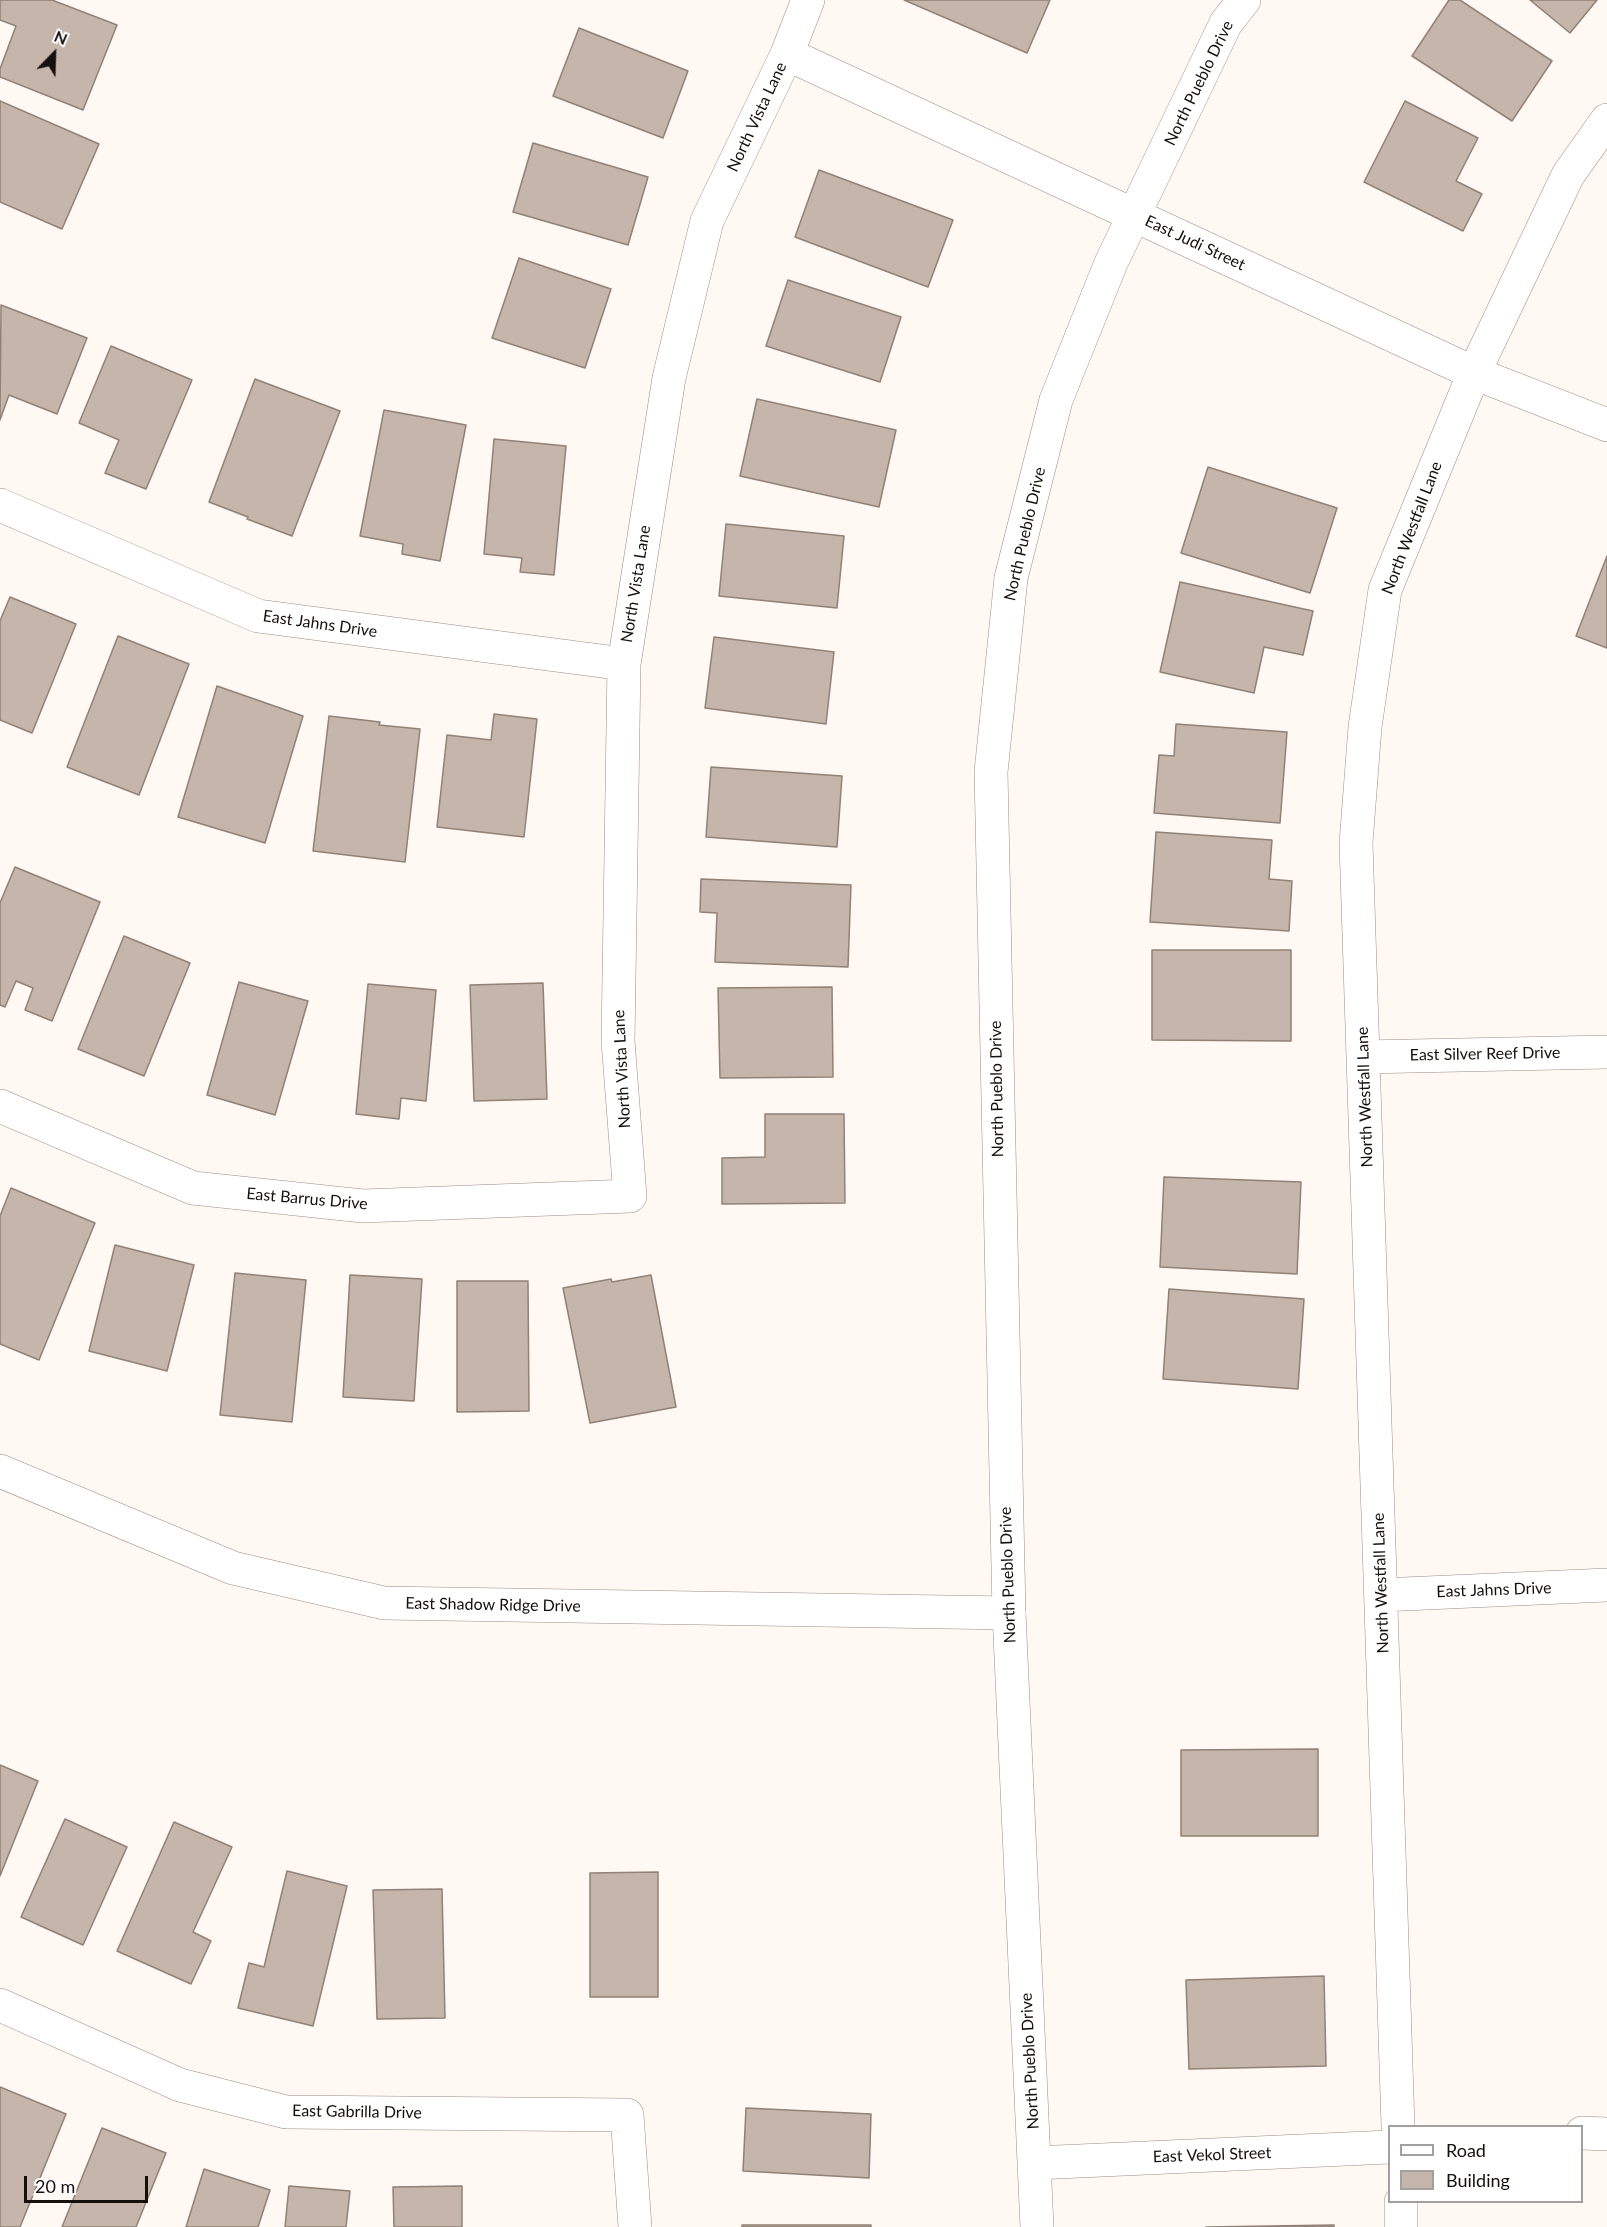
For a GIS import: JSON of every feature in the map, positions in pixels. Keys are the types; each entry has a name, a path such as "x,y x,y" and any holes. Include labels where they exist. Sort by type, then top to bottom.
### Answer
{"street":[{"name":"North Vista Lane","path":"630,1196 618,1041 624,664 669,378 707,221 787,54 808,0"},
{"name":"North Pueblo Drive","path":"1036,2227 1035,2163 1009,1613 991,772 1011,578 1056,400 1111,263 1134,214 1226,24 1244,0"},
{"name":"East Judi Street","path":"787,54 1474,373 1607,425"},
{"name":"North Westfall Lane","path":"1398,2125 1356,843 1365,727 1385,590 1474,373 1568,175 1607,120"},
{"name":"East Jahns Drive","path":"0,505 258,616 624,664"},
{"name":"East Silver Reef Drive","path":"1364,1057 1607,1052"},
{"name":"East Barrus Drive","path":"0,1106 193,1188 363,1206 630,1196"},
{"name":"East Shadow Ridge Drive","path":"0,1471 233,1568 384,1603 1009,1613"},
{"name":"East Jahns Drive","path":"1381,1595 1607,1586"},
{"name":"East Gabrilla Drive","path":"0,2005 180,2085 286,2112 627,2115 635,2227"},
{"path":"1583,2133 1607,2134"},
{"name":"East Vekol Street","path":"1035,2163 1388,2147"},
{"path":"1401,2203 1401,2227"}],"building":[{"path":"0,0 52,0 117,25 83,110 0,77 0,69 16,26 0,20"},
{"path":"904,0 1050,0 1027,53"},
{"path":"1449,0 1460,0 1552,61 1512,121 1412,56"},
{"path":"1530,0 1597,0 1570,33"},
{"path":"579,28 688,71 663,138 553,96"},
{"path":"0,101 99,144 62,229 0,202"},
{"path":"1405,101 1478,138 1456,181 1482,194 1463,231 1364,182"},
{"path":"533,143 648,177 628,245 513,212"},
{"path":"819,170 953,220 928,287 795,237"},
{"path":"519,258 611,289 585,368 492,338"},
{"path":"788,280 901,317 880,382 766,346"},
{"path":"1,305 87,338 57,414 9,395 0,420"},
{"path":"111,346 192,380 146,489 105,473 119,440 79,423"},
{"path":"255,379 340,411 292,536 209,502"},
{"path":"757,399 896,430 879,507 740,476"},
{"path":"384,410 466,425 440,561 402,554 403,544 360,536"},
{"path":"494,439 566,446 554,575 520,572 522,558 484,554"},
{"path":"1208,467 1337,508 1310,593 1181,553"},
{"path":"726,524 844,536 837,608 719,596"},
{"path":"1607,556 1607,648 1576,636"},
{"path":"1180,582 1313,611 1303,655 1264,647 1254,693 1160,672"},
{"path":"10,597 76,624 32,733 0,720 0,621"},
{"path":"118,636 189,664 139,795 67,767"},
{"path":"714,637 834,652 826,724 705,708"},
{"path":"217,686 303,716 265,843 178,817"},
{"path":"494,714 537,719 524,837 437,827 447,735 491,740"},
{"path":"329,716 380,722 379,725 420,729 405,862 313,851"},
{"path":"1176,724 1287,732 1280,823 1154,813 1159,755 1174,756"},
{"path":"711,767 842,776 837,847 706,837"},
{"path":"1156,832 1272,840 1269,879 1292,881 1289,931 1150,922"},
{"path":"15,867 100,902 52,1021 25,1010 33,988 16,981 5,1007 0,1005 0,903"},
{"path":"701,879 851,885 848,967 715,962 717,913 700,912"},
{"path":"124,936 190,963 144,1076 78,1049"},
{"path":"1152,950 1291,950 1291,1041 1152,1040"},
{"path":"239,982 308,1001 275,1115 207,1095"},
{"path":"543,983 547,1099 474,1101 470,985"},
{"path":"368,984 436,990 426,1101 401,1098 399,1119 356,1114"},
{"path":"832,987 833,1077 720,1078 718,988"},
{"path":"765,1114 844,1114 845,1203 722,1204 722,1158 765,1157"},
{"path":"1164,1177 1301,1182 1297,1274 1160,1267"},
{"path":"11,1188 95,1223 39,1360 0,1344 0,1216"},
{"path":"115,1245 194,1265 167,1371 89,1351"},
{"path":"235,1273 306,1280 292,1422 220,1415"},
{"path":"350,1275 422,1279 414,1401 343,1397"},
{"path":"651,1275 676,1407 590,1423 563,1288 611,1279 612,1282"},
{"path":"457,1281 528,1281 529,1411 457,1412"},
{"path":"1169,1289 1304,1299 1298,1389 1163,1379"},
{"path":"1318,1749 1318,1836 1181,1836 1181,1750"},
{"path":"0,1765 38,1781 0,1876"},
{"path":"65,1819 127,1847 83,1945 21,1917"},
{"path":"174,1822 232,1847 193,1932 211,1941 191,1984 117,1951"},
{"path":"287,1871 347,1886 313,2026 238,2008 249,1963 264,1967"},
{"path":"658,1872 658,1997 590,1997 590,1873"},
{"path":"442,1889 445,2018 377,2019 373,1890"},
{"path":"1324,1976 1326,2066 1189,2069 1186,1980"},
{"path":"0,2087 66,2114 20,2227 0,2227"},
{"path":"746,2108 871,2114 869,2178 743,2171"},
{"path":"102,2128 166,2153 136,2227 62,2227"},
{"path":"204,2169 270,2190 258,2227 186,2227"},
{"path":"289,2186 350,2191 346,2227 285,2227"},
{"path":"462,2186 462,2227 394,2227 393,2187"},
{"path":"742,2225 871,2225 871,2227 742,2227"},
{"path":"1334,2225 1334,2227 1206,2227"}]}
